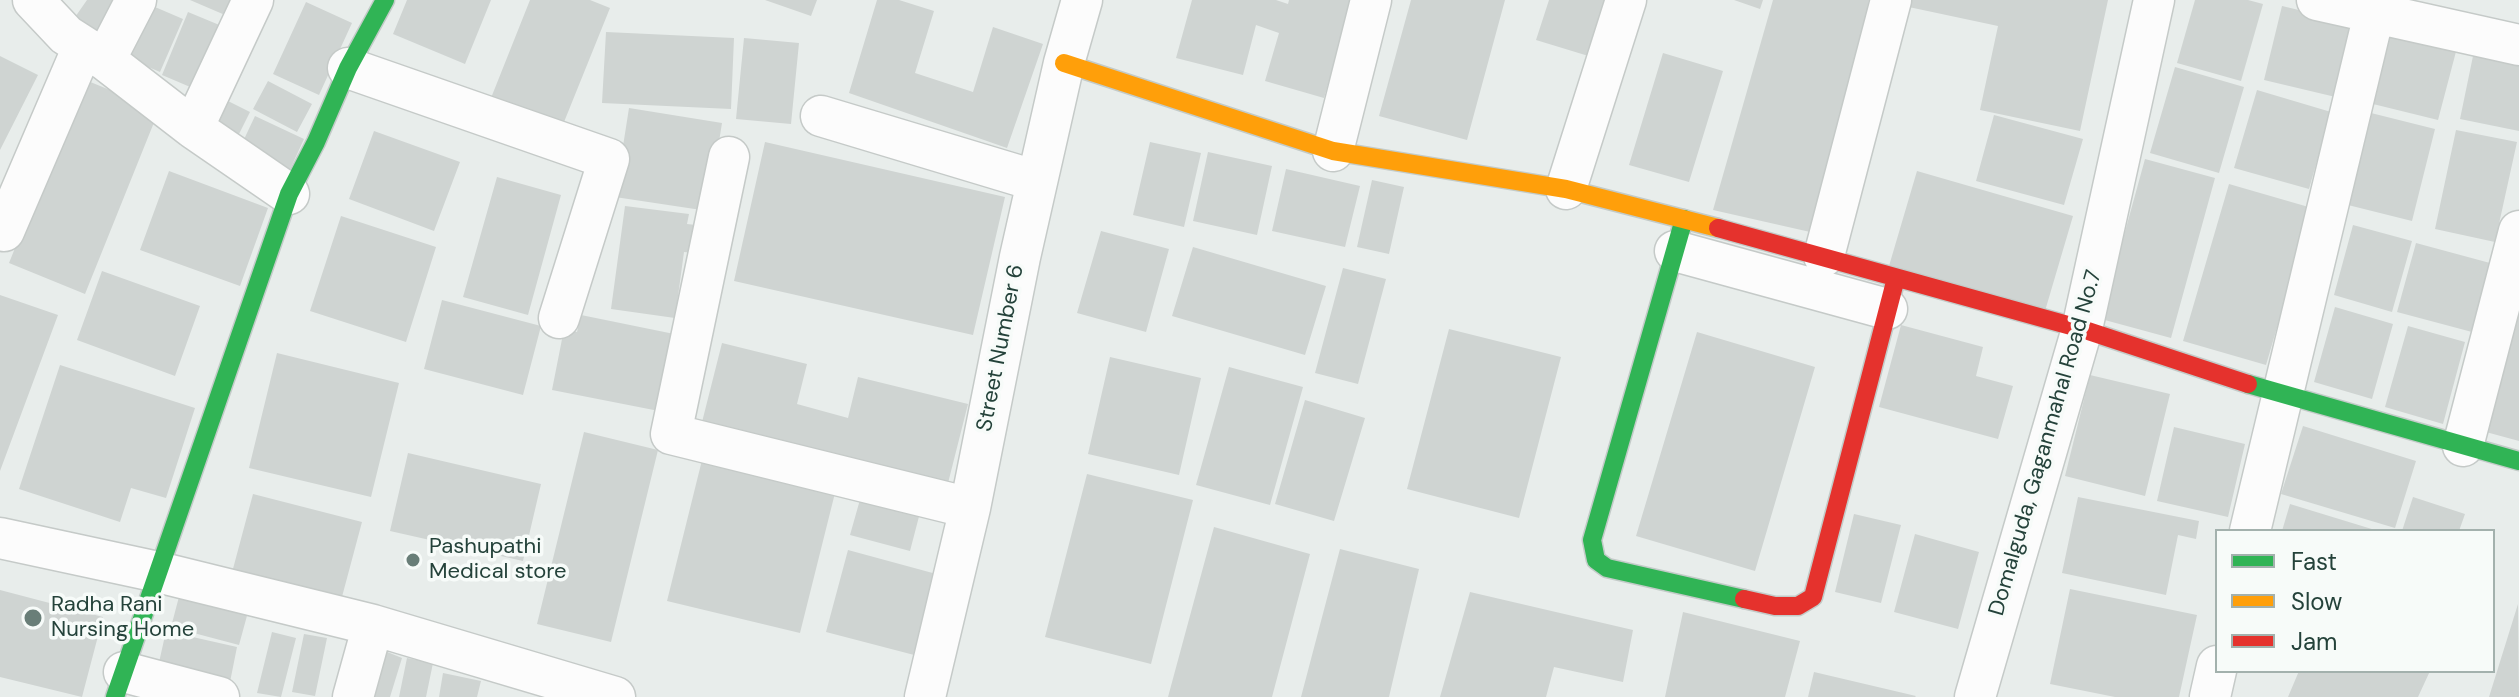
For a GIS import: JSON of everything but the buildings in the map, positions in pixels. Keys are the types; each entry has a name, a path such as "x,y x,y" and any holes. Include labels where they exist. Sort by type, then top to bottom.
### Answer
{"street":[{"path":"33,0 66,35 289,194"},
{"path":"4,231 94,53 136,0"},
{"path":"193,128 253,0"},
{"path":"219,697 120,684 289,194 316,142 348,68 385,0"},
{"name":"Street Number 6","path":"925,697 970,508 1016,273 1064,63 1082,0"},
{"path":"1333,151 1371,0"},
{"path":"1566,189 1626,0"},
{"path":"1824,256 1891,0"},
{"name":"Domalguda, Gaganmahal Road No.7","path":"1975,697 2082,329 2154,0"},
{"path":"2317,0 2519,45"},
{"path":"2250,529 2374,14"},
{"path":"1064,63 1333,151 1566,189 1679,235 1892,294 2082,329 2282,396 2519,461"},
{"path":"348,68 609,159 559,318"},
{"path":"821,116 1037,181"},
{"path":"729,157 671,434 970,508"},
{"path":"2463,446 2519,231"},
{"path":"1679,235 1824,256 1892,294"},
{"path":"1679,235 1592,540 1596,560 1607,568 1775,606 1798,606 1813,597 1892,294"},
{"path":"0,538 158,572 373,625 503,680 613,697"},
{"path":"353,697 373,625"},
{"path":"2210,697 2215,673"}],"traffic: fast":[{"path":"115,697 289,194 316,142 348,68 385,0"},
{"path":"1684,219 1592,540 1596,560 1607,568 1744,599"},
{"path":"2248,384 2519,461"}],"traffic: slow":[{"path":"1064,63 1333,151 1566,189 1718,228"}],"traffic: jam":[{"path":"1718,228 2082,329 2248,384"},
{"path":"1744,599 1775,606 1798,606 1813,597 1896,278"}],"place":[{"name":"Pashupathi Medical store","path":"413,560"},
{"name":"Radha Rani Nursing Home","path":"33,618"}]}
